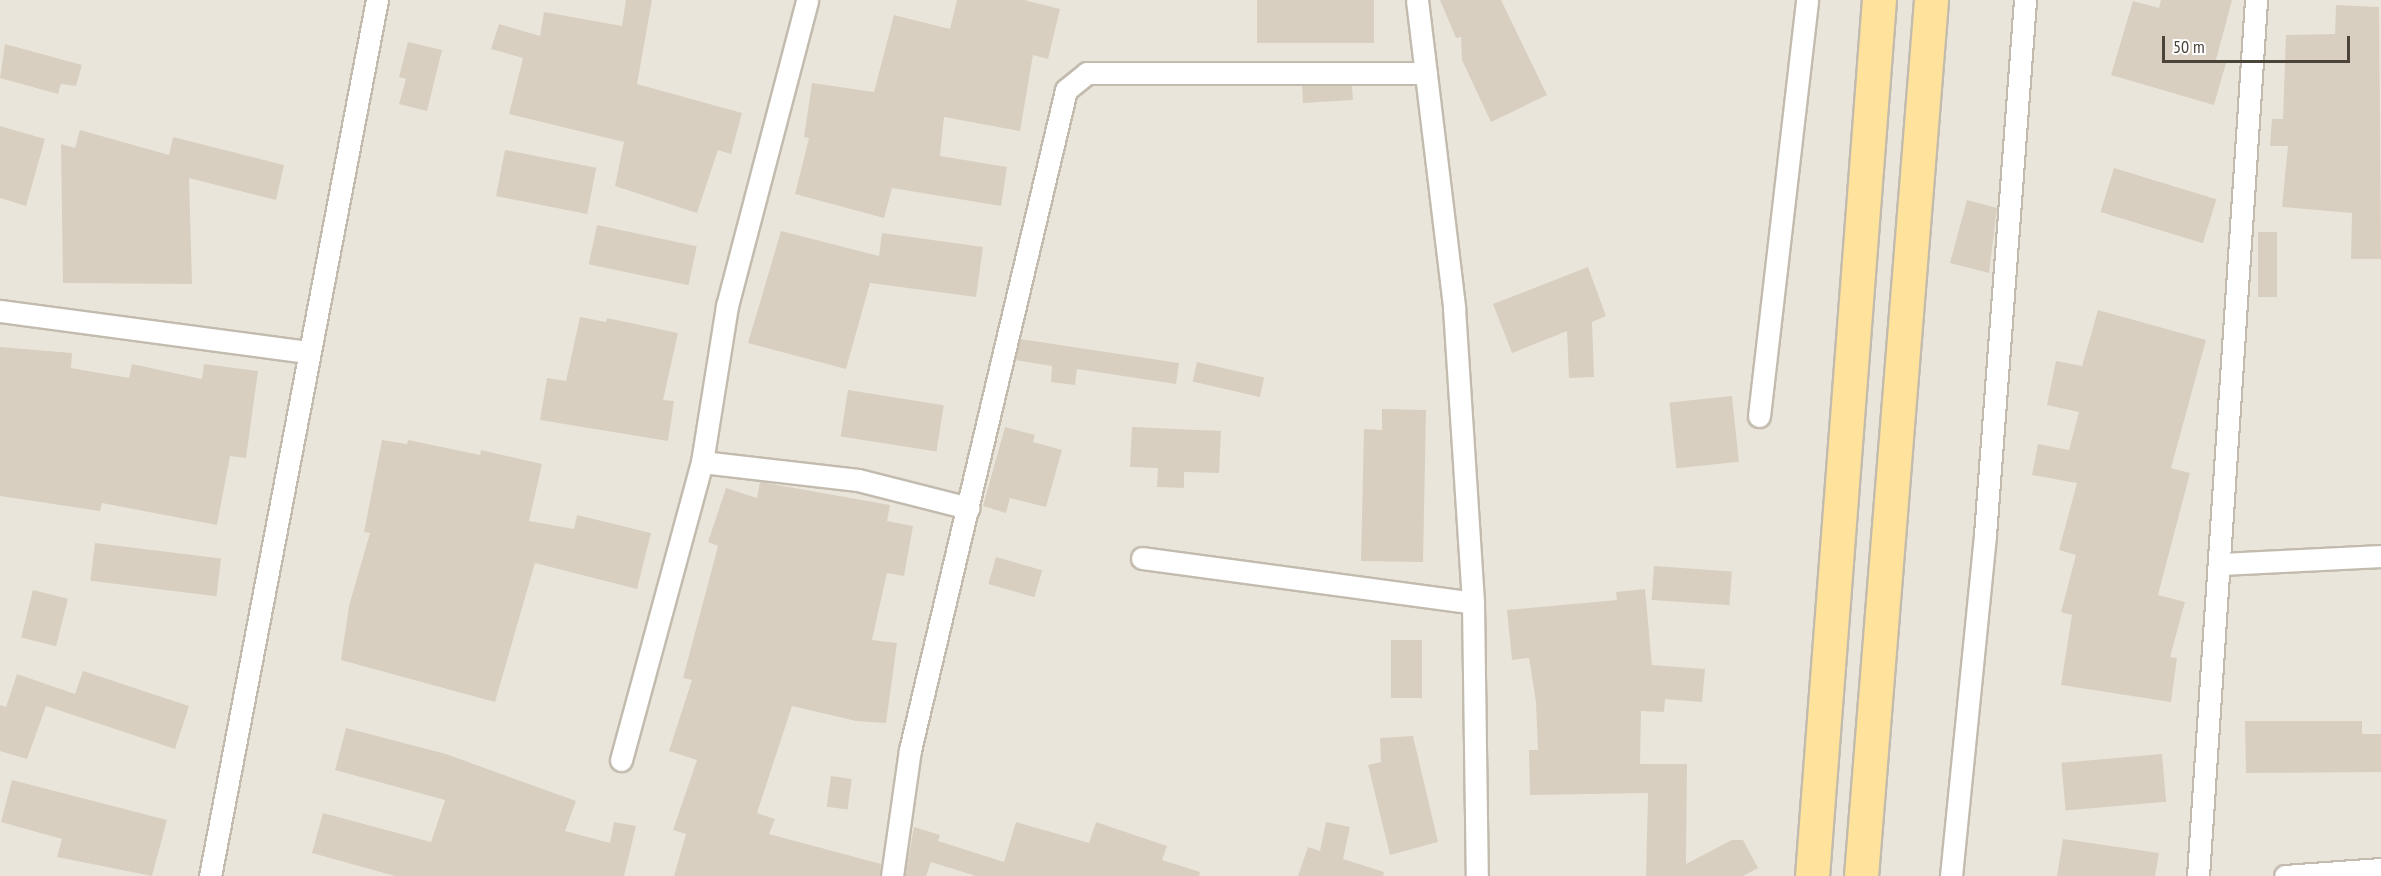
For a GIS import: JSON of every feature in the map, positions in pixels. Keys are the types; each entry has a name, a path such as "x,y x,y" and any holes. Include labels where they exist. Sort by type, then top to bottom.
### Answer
{"main road":[{"path":"1812,876 1879,0"},
{"path":"1861,876 1931,0"}],"street":[{"path":"210,876 308,352 378,0"},
{"path":"621,760 702,462 727,306 807,0"},
{"path":"1417,0 1454,308 1473,603 1477,876"},
{"path":"1759,416 1807,0"},
{"path":"1951,876 1986,523 2025,0"},
{"path":"2198,876 2222,564 2256,0"},
{"path":"892,876 910,750 1066,90 1087,72 1426,73"},
{"path":"0,311 308,352"},
{"path":"702,462 858,480 969,508"},
{"path":"2222,564 2381,556"},
{"path":"1142,558 1473,603"},
{"path":"2284,876 2381,869"}],"shaded area":[{"path":"0,0 2381,0 2381,876 0,876"}],"building":[{"path":"626,0 652,0 637,84 742,113 731,154 718,150 697,213 615,186 624,142 509,114 523,58 491,49 499,24 540,36 544,12 622,26"},
{"path":"957,0 1024,0 1060,9 1048,59 1033,55 1020,131 944,117 940,156 1007,167 1001,206 892,188 884,218 795,194 809,138 804,137 812,83 874,92 894,15 950,29"},
{"path":"1257,0 1374,0 1374,43 1257,43"},
{"path":"1440,0 1501,0 1547,95 1491,122 1462,60 1461,37 1456,38"},
{"path":"2161,0 2232,0 2216,60 2226,63 2214,105 2111,75 2133,1 2159,8"},
{"path":"2336,5 2379,7 2381,259 2351,259 2352,213 2282,207 2288,146 2270,146 2272,119 2283,119 2286,35 2335,34"},
{"path":"408,42 442,50 427,111 399,104 406,79 399,77"},
{"path":"5,44 82,65 76,86 61,84 58,94 0,78"},
{"path":"1302,86 1352,86 1353,100 1303,103"},
{"path":"0,126 45,139 26,206 0,198"},
{"path":"80,130 169,155 173,137 284,165 276,200 189,178 192,284 63,283 61,144 75,148"},
{"path":"505,150 596,168 587,214 496,196"},
{"path":"2114,168 2216,199 2203,243 2101,212"},
{"path":"1967,200 1997,208 1989,273 1950,263"},
{"path":"597,225 697,246 688,285 589,264"},
{"path":"781,231 879,256 882,233 983,247 976,297 870,283 846,369 748,343"},
{"path":"2258,232 2277,232 2277,297 2258,297"},
{"path":"1588,267 1606,316 1592,322 1594,377 1569,378 1567,331 1512,353 1493,304"},
{"path":"2098,310 2206,340 2171,468 2190,473 2158,595 2185,602 2170,657 2177,658 2171,702 2061,685 2072,615 2061,612 2076,555 2059,550 2077,483 2032,475 2038,444 2069,450 2079,412 2047,405 2056,361 2082,366"},
{"path":"580,317 606,322 607,318 678,333 663,400 674,401 668,441 540,420 547,378 566,381"},
{"path":"1020,339 1179,363 1176,384 1077,369 1075,385 1051,382 1052,366 1015,360"},
{"path":"0,347 72,353 71,368 129,378 132,364 202,379 204,364 258,371 246,458 230,456 217,525 102,503 100,511 0,496"},
{"path":"1197,362 1264,378 1260,397 1193,381"},
{"path":"848,390 944,405 936,452 841,436"},
{"path":"1732,396 1739,462 1676,468 1669,403"},
{"path":"1382,409 1426,410 1423,562 1361,561 1364,429 1382,430"},
{"path":"1005,427 1035,435 1033,442 1062,450 1046,507 1010,498 1006,513 983,506"},
{"path":"1132,427 1221,431 1219,473 1184,472 1184,488 1157,487 1158,468 1130,467"},
{"path":"382,440 407,444 408,440 480,455 481,450 542,464 529,521 574,529 577,515 651,533 637,589 535,563 495,702 341,660 349,606 370,533 364,532"},
{"path":"760,482 890,505 887,521 913,526 904,576 887,573 872,640 897,643 886,723 856,721 792,706 757,813 775,819 769,834 881,864 880,876 674,876 686,834 673,830 697,760 669,751 692,680 683,678 718,546 708,542 726,488 757,498"},
{"path":"95,543 221,558 216,596 90,581"},
{"path":"996,557 1042,570 1034,597 988,584"},
{"path":"1654,566 1732,571 1729,605 1652,600"},
{"path":"1645,589 1652,665 1705,669 1702,702 1665,699 1664,712 1641,711 1640,764 1687,764 1686,864 1732,840 1743,840 1758,868 1743,876 1646,876 1648,793 1530,795 1529,750 1538,750 1536,702 1529,658 1512,660 1507,610 1617,600 1616,592"},
{"path":"33,590 68,599 56,646 21,638"},
{"path":"1391,640 1422,640 1422,698 1391,698"},
{"path":"83,671 189,706 175,749 46,706 27,759 0,751 0,705 6,707 17,674 75,694"},
{"path":"2245,721 2362,721 2362,734 2381,734 2381,772 2246,773"},
{"path":"346,728 446,754 576,801 565,831 610,843 614,822 636,826 624,876 395,876 312,853 323,813 431,842 445,800 335,770"},
{"path":"1413,736 1438,842 1390,855 1368,765 1381,762 1380,738"},
{"path":"2162,754 2166,802 2066,811 2061,763"},
{"path":"831,776 852,779 847,810 827,807"},
{"path":"12,780 167,820 152,876 57,857 62,839 1,822"},
{"path":"1016,822 1089,843 1096,822 1167,846 1162,860 1200,872 1199,876 976,876 931,862 926,876 905,876 914,827 940,835 938,841 1004,862"},
{"path":"1326,822 1350,827 1343,859 1384,872 1383,876 1298,876 1308,847 1320,851"},
{"path":"2063,839 2159,853 2155,876 2057,876"}]}
